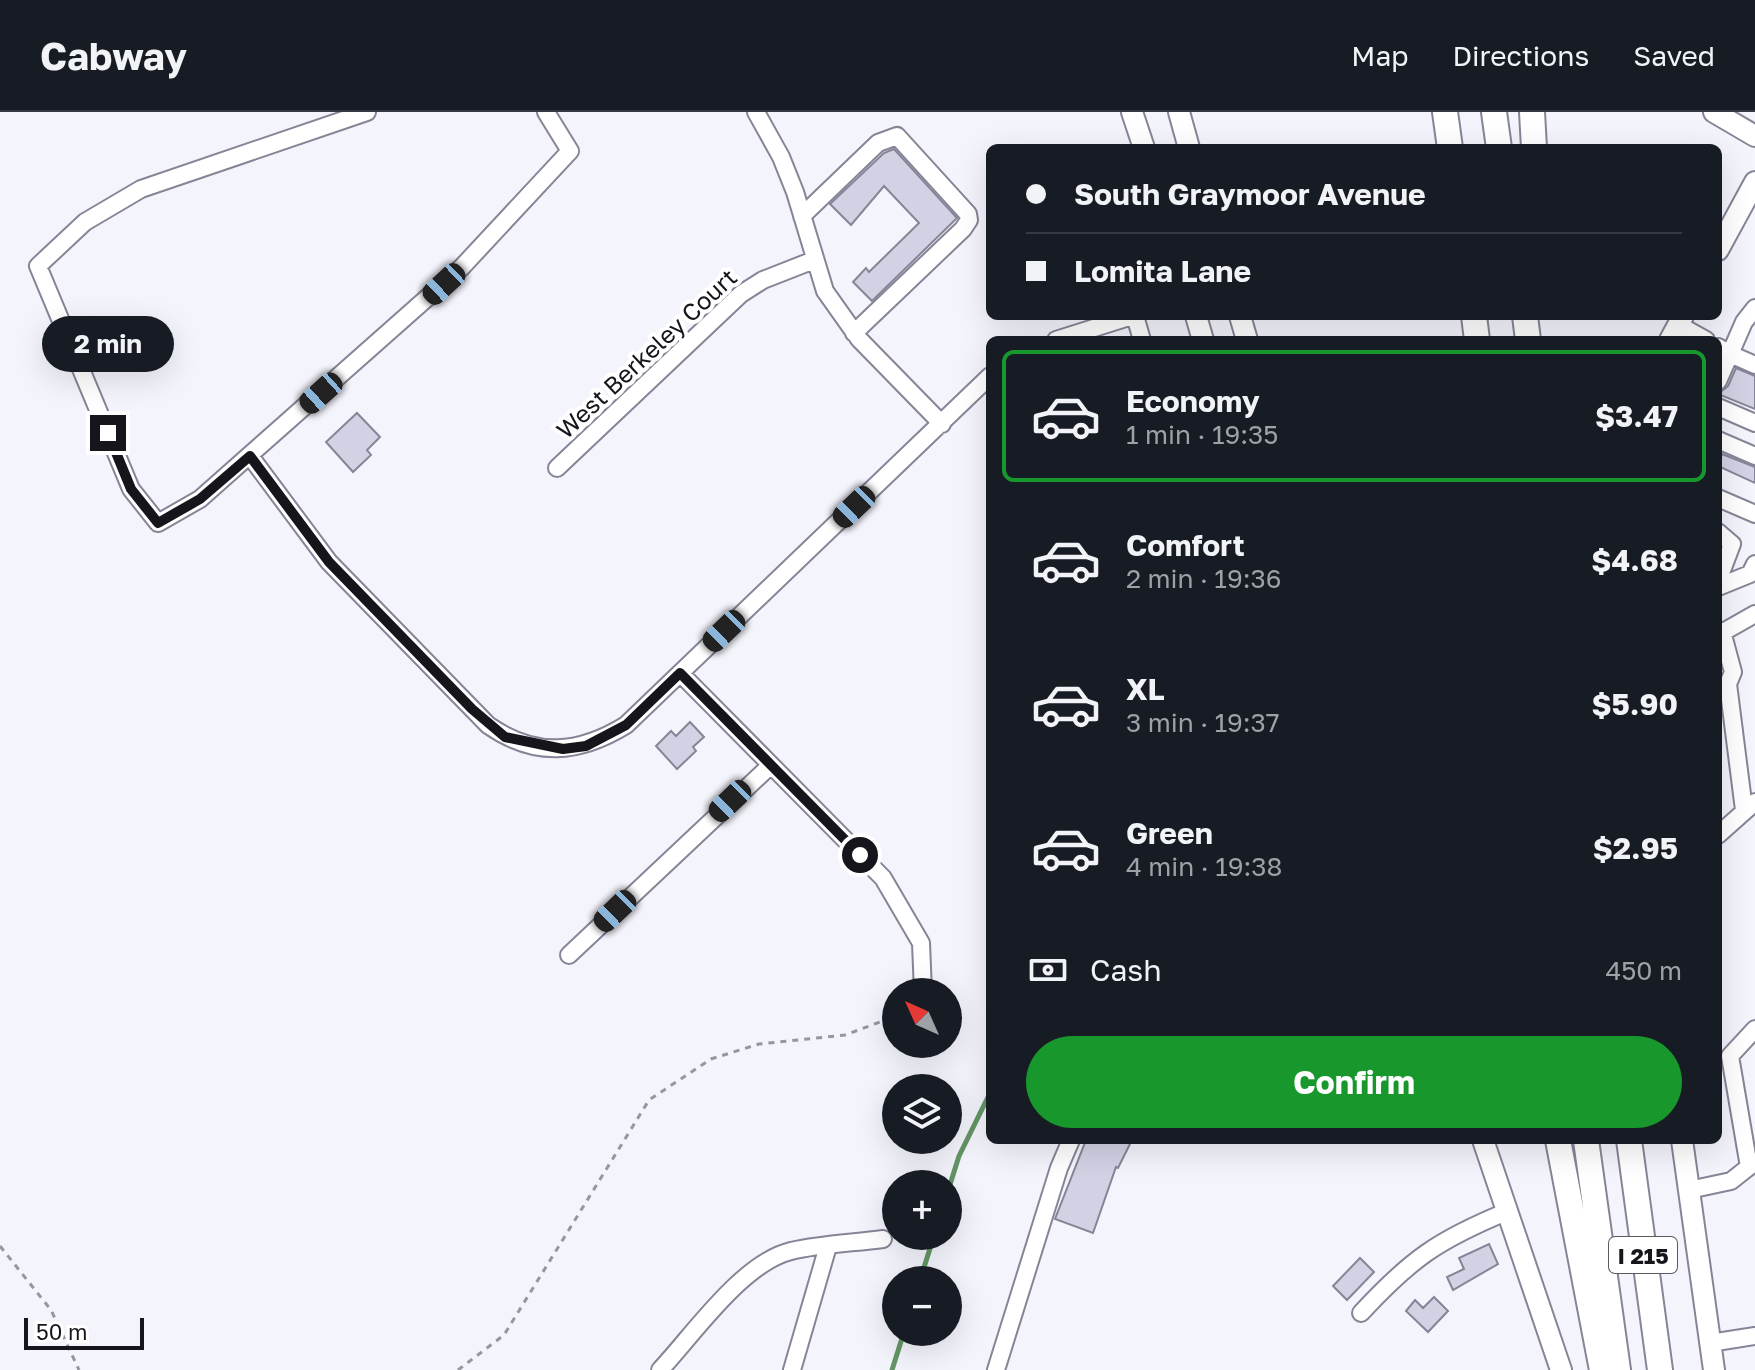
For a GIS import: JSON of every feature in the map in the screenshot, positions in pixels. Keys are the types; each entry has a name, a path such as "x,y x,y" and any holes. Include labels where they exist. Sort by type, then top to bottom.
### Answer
{"highway":[{"path":"1445,112 1449,144"},
{"path":"1494,112 1498,144"},
{"path":"1532,112 1534,144"},
{"path":"1559,1144 1602,1370"},
{"name":"I 215","path":"1587,1144 1618,1370"},
{"name":"I 215","path":"1629,1144 1644,1271 1660,1370"}],"main road":[{"path":"1132,112 1143,144"},
{"path":"1179,112 1188,144"},
{"path":"1714,112 1755,136"},
{"path":"1722,243 1755,182"},
{"path":"1484,1144 1561,1370"},
{"path":"1683,1144 1714,1370"}],"street":[{"path":"367,112 141,189 85,222 38,266 131,489 158,523 200,499 462,267 570,151 546,112"},
{"path":"756,112 781,157 825,291 854,333 942,424"},
{"path":"802,216 878,143 892,136 901,141 968,214 969,220 963,229 854,333"},
{"name":"West Berkeley Court","path":"557,468 741,294 763,280 814,260"},
{"path":"1755,308 1724,350 1755,365"},
{"path":"1069,336 1121,320"},
{"path":"1678,327 1697,336"},
{"path":"250,456 329,562 488,725 505,737 563,749 586,746 626,725 986,380"},
{"path":"1722,409 1755,423"},
{"path":"1722,442 1755,456"},
{"path":"1722,500 1755,514"},
{"path":"1722,535 1732,544 1722,573"},
{"path":"1722,583 1750,574 1755,564"},
{"path":"1722,632 1755,614"},
{"path":"1722,639 1733,672 1723,685 1750,806 1722,831"},
{"path":"680,673 883,878 921,943 922,978"},
{"path":"569,955 771,765"},
{"path":"1689,1190 1731,1181 1752,1164 1730,1056 1755,1029"},
{"path":"996,1370 1069,1144"},
{"path":"1361,1313 1403,1269 1453,1234 1506,1212"},
{"path":"660,1370 727,1295 762,1266 788,1251 882,1239"},
{"path":"792,1370 828,1246"},
{"path":"1710,1343 1755,1336"}],"path":[{"path":"458,1370 504,1335 649,1100 711,1059 759,1044 845,1035 882,1021"},
{"path":"0,1246 51,1310 79,1370"}],"building":[{"path":"894,149 957,218 872,301 853,282 866,268 869,272 919,223 884,186 851,225 830,204 884,153"},
{"path":"1736,368 1755,376 1755,409 1722,396 1722,391 1728,386"},
{"path":"357,413 380,437 367,450 371,455 353,472 326,442"},
{"path":"1722,454 1755,467 1755,483 1722,468"},
{"path":"690,722 704,737 693,747 696,751 677,769 656,746 671,731 676,736"},
{"path":"1084,1144 1130,1144 1116,1167 1093,1233 1055,1219"},
{"path":"1489,1244 1498,1264 1453,1290 1447,1277 1464,1269 1459,1258"},
{"path":"1360,1258 1374,1272 1347,1300 1333,1286"},
{"path":"1434,1297 1448,1311 1428,1332 1406,1311 1415,1300 1423,1308"}],"waterway":[{"path":"955,1170 986,1101"},
{"path":"924,1266 930,1250"},
{"path":"892,1370 900,1346"}],"route":[{"path":"108,433 131,489 158,523 200,499 250,456 329,562 488,725 505,737 563,749 586,746 626,725 680,673 860,855"}]}
